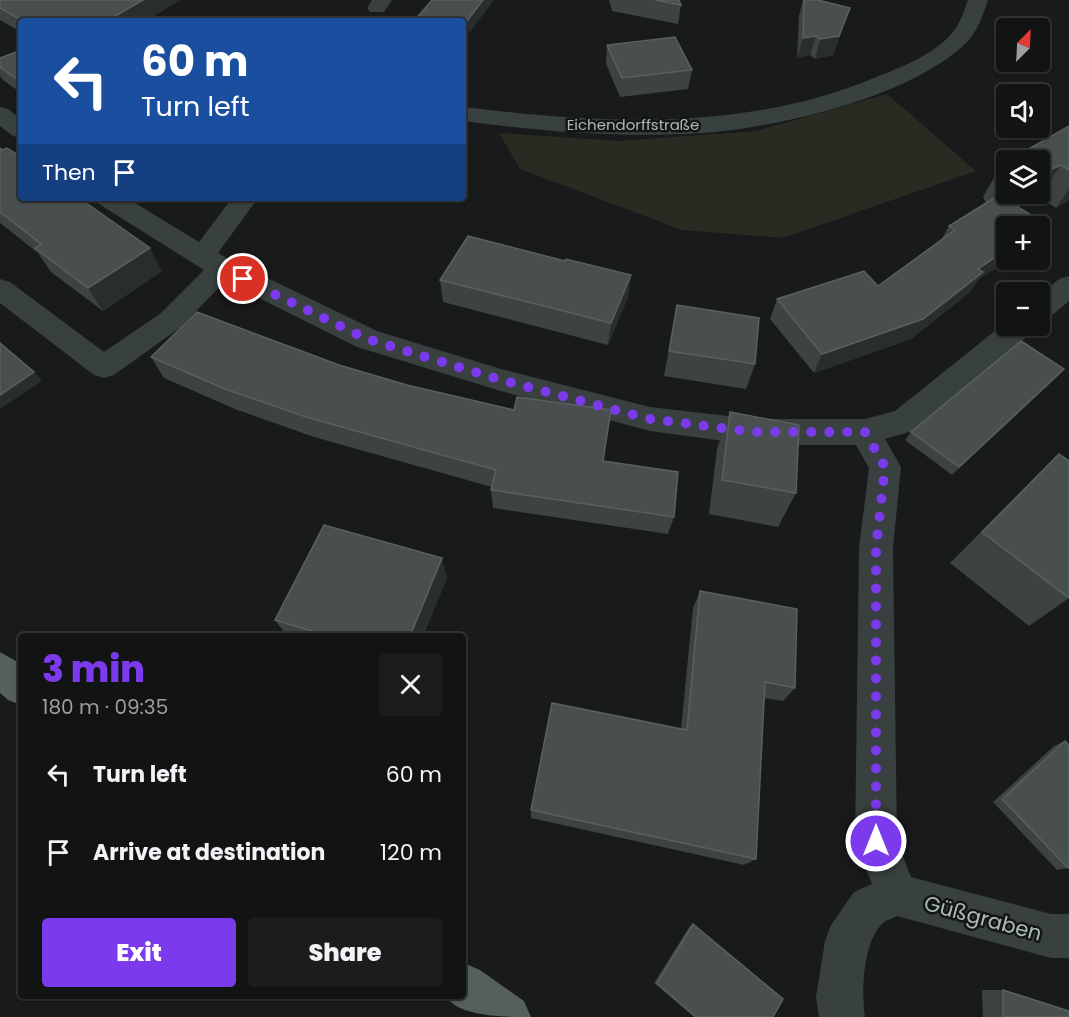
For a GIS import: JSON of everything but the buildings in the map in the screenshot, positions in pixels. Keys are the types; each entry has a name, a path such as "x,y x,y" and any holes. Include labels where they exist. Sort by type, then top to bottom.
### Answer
{"main road":[{"path":"0,670 18,685"},
{"path":"466,987 508,1017"}],"street":[{"name":"Eichendorffstraße","path":"466,114 609,127 689,127 759,118 820,104 879,86 926,61 958,39 971,18 978,0"},
{"path":"0,114 18,129"},
{"path":"113,201 212,262 367,339 501,380 650,419 754,432 865,432 905,421 1009,336"},
{"path":"0,289 104,368 171,320 212,262 243,201"},
{"path":"1050,302 1069,286"},
{"path":"842,1017 839,997 847,941 869,907 897,895 876,841 876,548 885,467 865,432"},
{"name":"Güßgraben","path":"897,895 1050,936 1069,936"}],"shaded area":[{"path":"887,94 976,171 783,238 682,230 520,169 499,133 619,141 756,131"}],"route":[{"path":"243,279 367,339 501,380 650,419 754,432 865,432 885,467 876,548 876,841"}]}
